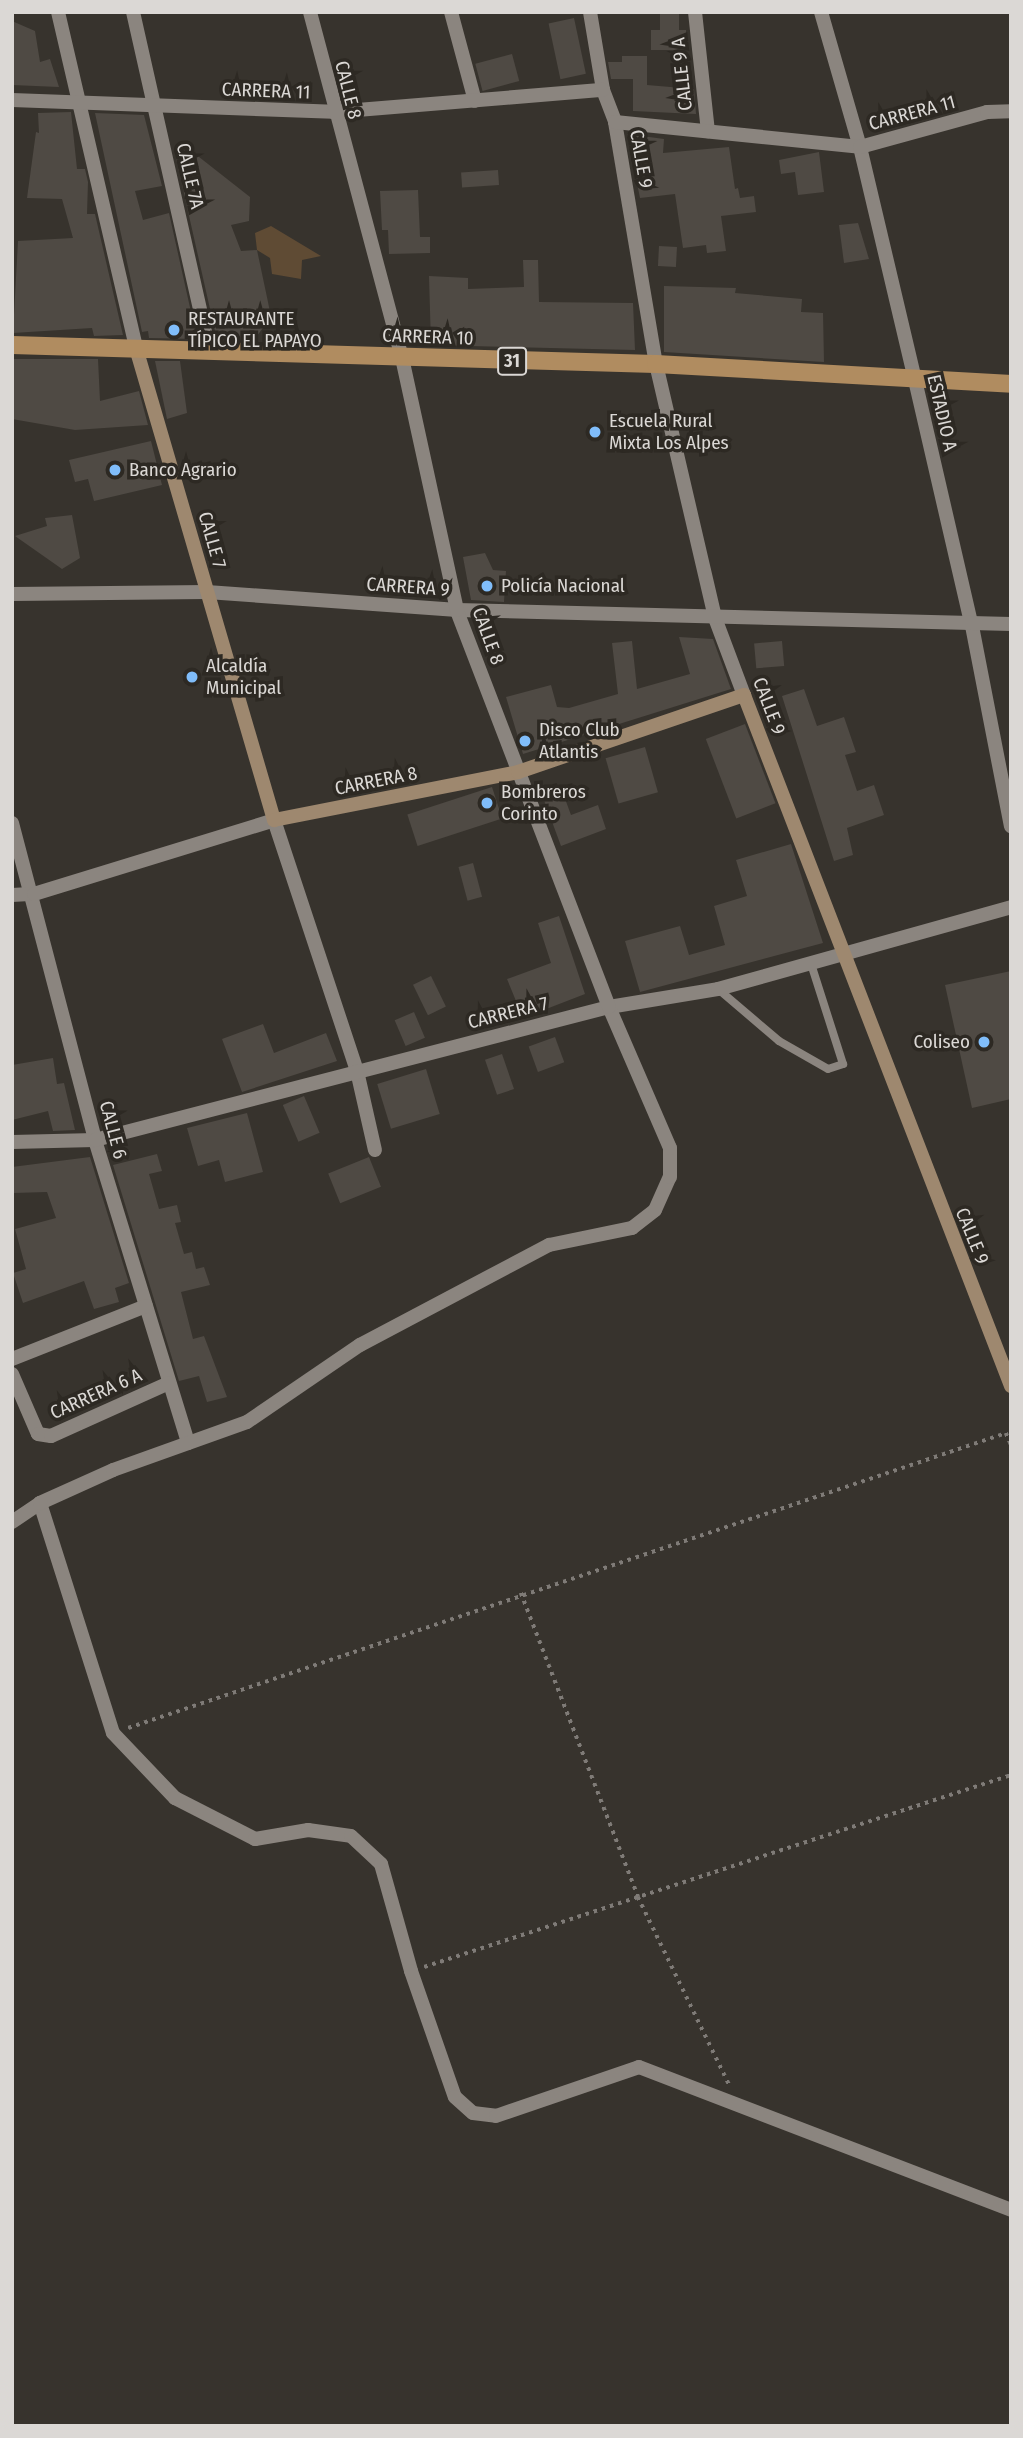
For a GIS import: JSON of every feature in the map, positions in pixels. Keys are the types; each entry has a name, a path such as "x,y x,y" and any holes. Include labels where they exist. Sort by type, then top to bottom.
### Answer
{"main road":[{"name":"CARRERA 10","path":"12,345 209,348 402,358 656,364 1011,384"}],"street":[{"name":"CALLE 7","path":"58,12 136,348 274,820 357,1071 375,1150"},
{"name":"CALLE 7A","path":"133,12 209,348"},
{"name":"CALLE 8","path":"188,1443 247,1422 360,1345 549,1245 632,1228 655,1210 670,1177 670,1148 609,1007 457,610 402,358 333,112 310,12"},
{"path":"451,12 475,101"},
{"name":"CALLE 9","path":"590,12 603,90 615,122 656,364 715,618 847,954 1011,1386"},
{"name":"CALLE 9 A","path":"695,12 708,131"},
{"name":"ESTADIO A","path":"821,12 860,147 915,380 972,626 1011,826"},
{"name":"CARRERA 11","path":"12,100 333,112 603,90"},
{"name":"CARRERA 11","path":"615,122 860,147 987,112 1011,111"},
{"name":"CARRERA 9","path":"12,594 207,592 457,610 972,626 1011,624"},
{"name":"CARRERA 8","path":"12,895 34,894 274,820 518,772 744,695"},
{"name":"CALLE 6","path":"12,823 34,894 95,1140 188,1443"},
{"name":"CARRERA 7","path":"12,1142 95,1140 609,1007 718,989 1011,907"},
{"path":"12,1359 146,1306"},
{"name":"CARRERA 6 A","path":"12,1374 38,1434 51,1436 169,1383"},
{"path":"12,1522 40,1503 113,1470 188,1443"},
{"path":"40,1503 113,1733 175,1798 255,1839 308,1830 351,1836 381,1864 411,1971 456,2097 473,2113 496,2116 639,2067 1011,2210"}],"lane":[{"path":"718,989 779,1041 828,1069 843,1064 811,964"}],"path":[{"path":"113,1733 521,1593 1006,1433 1011,1445"},
{"path":"521,1593 638,1897 739,2105"},
{"path":"411,1971 1011,1775"}],"shaded area":[{"path":"271,226 321,256 302,260 301,279 272,274 270,258 257,250 255,233"}],"building":[{"path":"660,12 679,12 679,30 686,30 686,50 651,50 651,30 660,30"},
{"path":"574,18 586,74 560,79 549,23"},
{"path":"12,21 35,31 40,62 50,59 59,87 12,85"},
{"path":"512,54 519,81 483,91 475,64"},
{"path":"622,56 647,56 647,85 694,89 696,114 633,111 633,79 611,79 608,62 622,62"},
{"path":"71,112 77,169 85,169 88,182 87,214 95,214 123,335 94,336 92,328 13,333 18,241 73,238 62,199 27,198 36,132 39,133 38,113"},
{"path":"95,113 144,115 162,186 135,191 143,220 169,213 197,339 149,338 148,331 142,332"},
{"path":"627,134 664,139 663,153 729,147 735,189 738,188 740,198 754,196 756,212 721,216 726,251 707,253 706,245 683,248 675,194 640,198"},
{"path":"819,152 824,192 798,195 795,172 781,174 779,160"},
{"path":"194,153 250,197 249,221 231,225 241,251 257,250 271,317 254,340 217,340 176,158"},
{"path":"498,170 499,185 462,188 461,173"},
{"path":"418,190 420,237 430,237 430,253 389,254 388,230 382,230 380,191"},
{"path":"858,223 869,259 844,263 839,225"},
{"path":"659,246 677,247 676,267 658,266"},
{"path":"523,260 538,260 539,302 633,303 635,350 431,345 429,276 468,278 468,289 524,287"},
{"path":"664,286 736,288 735,293 802,299 801,312 823,313 824,362 664,352"},
{"path":"12,359 98,359 100,401 139,391 148,425 75,430 12,419"},
{"path":"155,361 180,361 187,413 167,419"},
{"name":"Banco Agrario","path":"151,441 162,485 94,501 88,479 75,482 69,460"},
{"path":"72,515 80,558 62,569 15,536 47,526 45,518"},
{"name":"Policía Nacional","path":"485,553 493,570 506,571 504,602 471,600 463,557"},
{"path":"679,637 713,639 731,689 523,754 506,697 551,685 557,707 569,708 618,694 612,643 632,641 637,689 690,674"},
{"path":"782,641 784,666 756,668 754,643"},
{"path":"804,689 817,726 844,717 856,752 845,755 857,791 874,785 884,815 847,828 853,855 834,861 782,696"},
{"path":"745,724 775,803 736,818 706,739"},
{"path":"645,747 658,792 619,803 606,758"},
{"path":"560,785 571,815 598,805 606,829 561,846 541,792"},
{"path":"492,787 502,818 418,846 407,815"},
{"path":"791,844 823,943 640,992 625,941 680,926 689,955 725,945 714,906 747,896 736,860"},
{"path":"473,863 482,897 468,901 459,867"},
{"path":"559,916 585,994 523,1018 507,979 551,963 538,923"},
{"name":"Coliseo","path":"1011,971 1011,1099 972,1108 945,985"},
{"path":"431,976 446,1007 428,1015 413,985"},
{"path":"414,1012 425,1038 406,1046 395,1020"},
{"path":"263,1024 274,1053 326,1033 337,1061 242,1092 222,1039"},
{"path":"555,1037 564,1062 538,1072 529,1047"},
{"path":"502,1054 514,1089 497,1095 485,1060"},
{"path":"53,1058 57,1084 64,1083 75,1130 53,1131 48,1111 12,1120 12,1065"},
{"path":"426,1069 440,1114 391,1129 377,1084"},
{"path":"304,1096 320,1133 298,1142 283,1105"},
{"path":"247,1113 263,1172 225,1182 219,1160 198,1166 187,1128"},
{"path":"157,1154 162,1171 149,1174 159,1209 177,1205 181,1222 175,1223 184,1254 192,1252 196,1269 204,1267 210,1285 181,1292 193,1339 204,1336 227,1397 207,1402 199,1376 179,1381 113,1165"},
{"path":"90,1157 129,1283 115,1288 119,1302 94,1309 84,1281 23,1303 13,1273 26,1269 15,1229 56,1218 47,1192 13,1193 12,1167"},
{"path":"369,1157 381,1187 340,1203 328,1173"}],"place":[{"name":"RESTAURANTE TÍPICO EL PAPAYO","path":"174,330"},
{"name":"Escuela Rural Mixta Los Alpes","path":"595,432"},
{"name":"Banco Agrario","path":"115,470"},
{"name":"Policía Nacional","path":"487,586"},
{"name":"Alcaldía Municipal","path":"192,677"},
{"name":"Disco Club Atlantis","path":"525,741"},
{"name":"Bombreros Corinto","path":"487,803"},
{"name":"Coliseo","path":"984,1042"}]}
